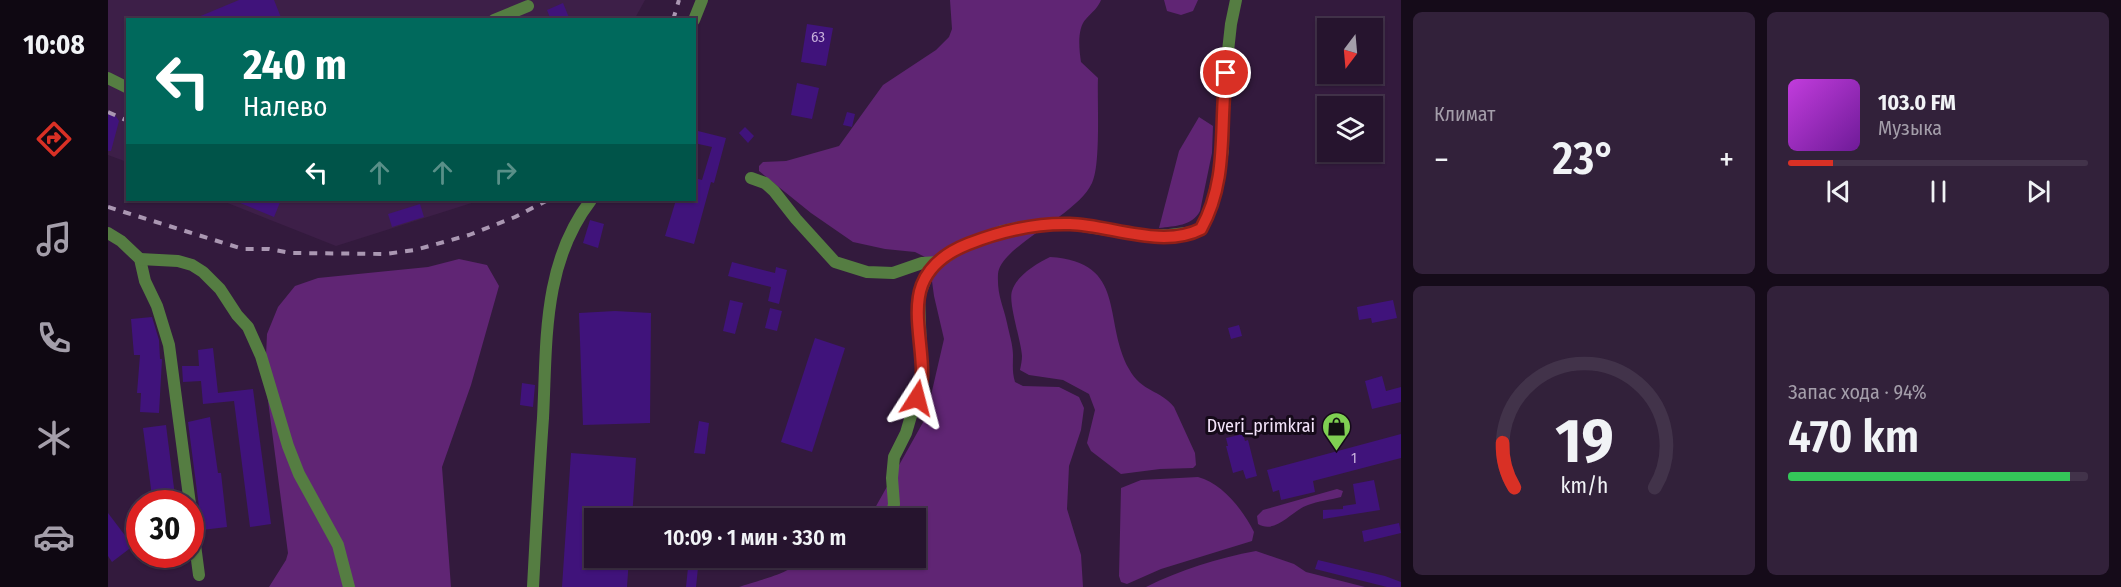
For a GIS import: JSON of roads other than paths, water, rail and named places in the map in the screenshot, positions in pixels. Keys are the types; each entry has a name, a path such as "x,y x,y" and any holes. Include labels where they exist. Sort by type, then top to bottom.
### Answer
{"street":[{"path":"695,18 702,0"},
{"path":"893,508 894,457 909,425 922,378 919,296 929,271 938,262 962,247 1002,231 1021,227 1070,224 1145,236 1185,234 1201,229 1210,211 1223,150 1224,87 1236,0"},
{"path":"499,18 528,6"},
{"path":"108,78 126,87"},
{"path":"751,178 765,183 774,191 835,262 867,272 892,273 922,263 938,262"},
{"path":"533,587 549,302 562,250 590,201"},
{"path":"108,233 121,241 140,259 145,280 157,306 169,345 188,490"},
{"path":"140,259 178,261 192,265 203,272 220,289 248,327 261,356 272,398 295,465 338,545 349,587"},
{"path":"198,568 199,575"}],"railway":[{"path":"674,18 679,0"},
{"path":"108,112 126,120"},
{"path":"108,207 243,249 269,249 291,253 385,254 415,250 469,235 515,217 546,201"}],"place":[{"name":"Dveri_primkrai","path":"1336,452"}]}
